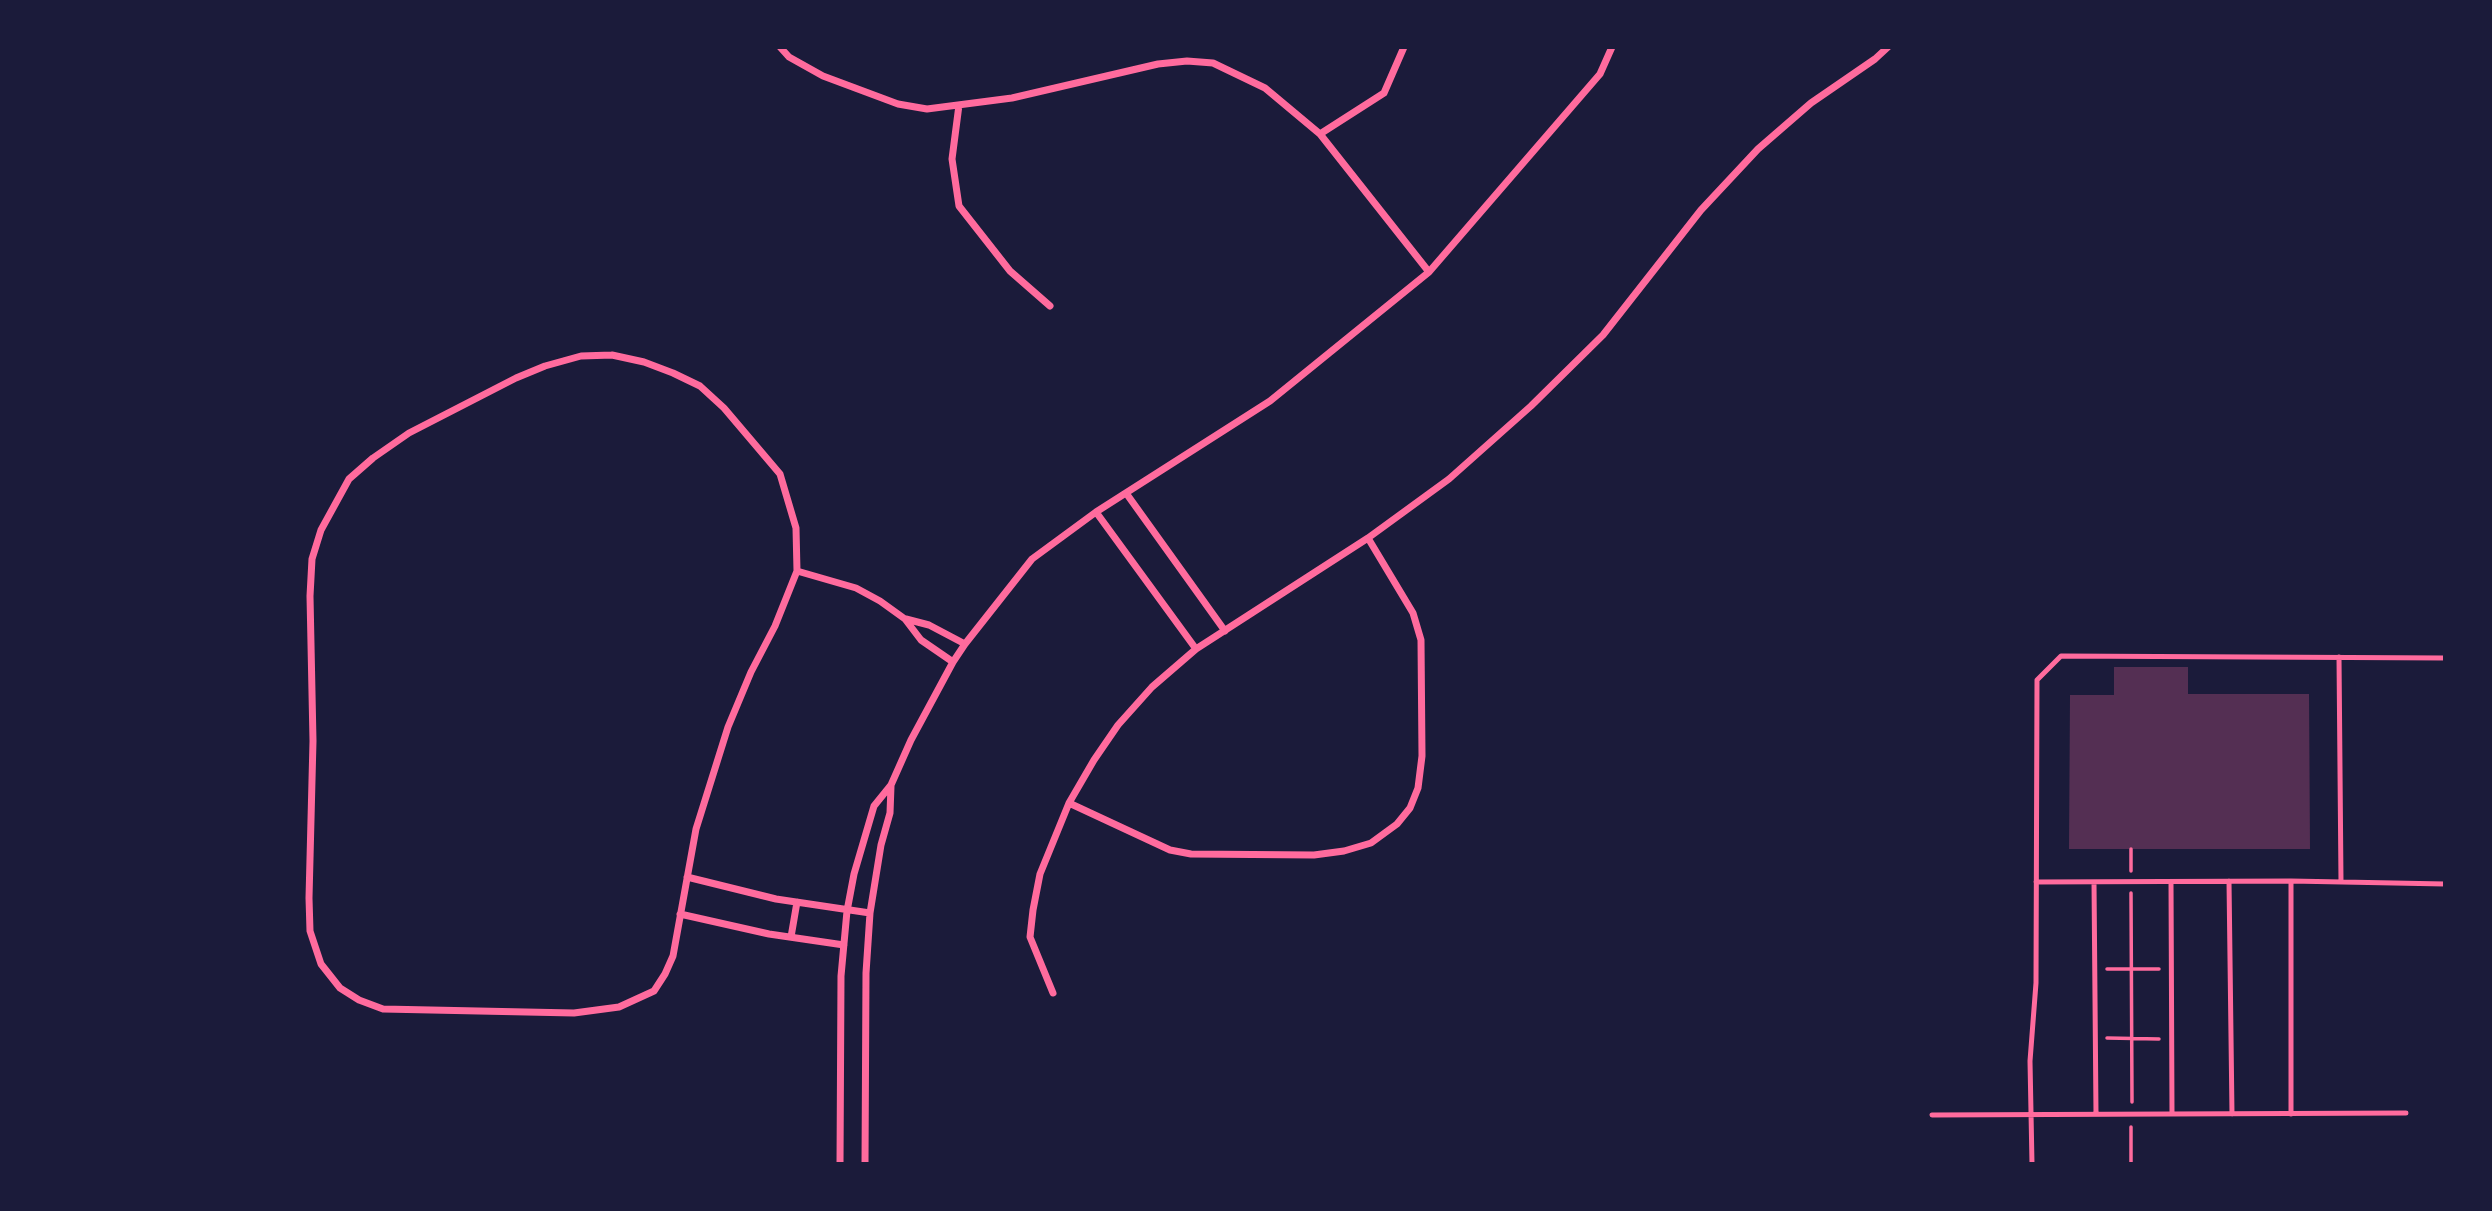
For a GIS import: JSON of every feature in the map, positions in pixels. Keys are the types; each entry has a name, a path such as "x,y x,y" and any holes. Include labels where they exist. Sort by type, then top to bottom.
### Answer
{"street":[{"path":"780,47 789,57 822,76 898,104 927,109 1012,98 1147,67 1187,61 1213,63 1265,88 1320,134 1429,272"},
{"path":"1320,134 1384,93 1404,47"},
{"path":"840,1164 841,976 847,911 861,846 874,806 891,785 911,740 965,644 1032,559 1096,512 1270,401 1429,272 1600,74 1612,47"},
{"path":"1053,992 1030,937 1040,874 1069,803 1118,725 1152,687 1196,649 1368,538 1449,479 1531,406 1603,335 1701,210 1758,149 1811,103 1888,47"},
{"path":"959,106 952,159 959,206 1010,271 1049,306"},
{"path":"611,355 644,362 700,386 724,408 779,474 796,528 797,571 775,626 751,672 728,727 695,829 680,915 673,956 654,991 619,1007 574,1013 383,1009 359,1000 340,988 321,964 310,931 313,741 310,596 312,559 321,530 349,479 409,433 516,378 581,356 611,355"},
{"path":"1126,493 1225,631"},
{"path":"1096,512 1196,649"},
{"path":"1069,803 1170,850 1191,855 1314,855 1344,851 1371,843 1397,824 1410,807 1418,789 1422,756 1421,640 1413,613 1368,538"},
{"path":"797,571 856,588 905,619 929,625 965,644"},
{"path":"905,619 921,639 953,662"},
{"path":"865,1164 866,973 870,914 881,845 890,813 891,785"},
{"path":"687,877 797,902 870,914"},
{"path":"791,937 797,902"},
{"path":"680,915 844,945"}],"lane":[{"path":"2032,1164 2030,1061 2036,983 2037,680 2061,656 2445,658"},
{"path":"2339,657 2341,882"},
{"path":"2229,881 2232,1114"},
{"path":"2036,882 2291,881 2445,884"},
{"path":"2291,881 2291,1114"},
{"path":"2094,882 2096,1114"},
{"path":"2171,882 2172,1114"},
{"path":"1932,1115 2406,1113"}],"path":[{"path":"2131,849 2132,1164"},
{"path":"2095,969 2171,969"},
{"path":"2096,1038 2172,1039"}],"building":[{"path":"2114,667 2188,667 2188,694 2309,694 2310,849 2069,849 2070,695 2114,695"}]}
